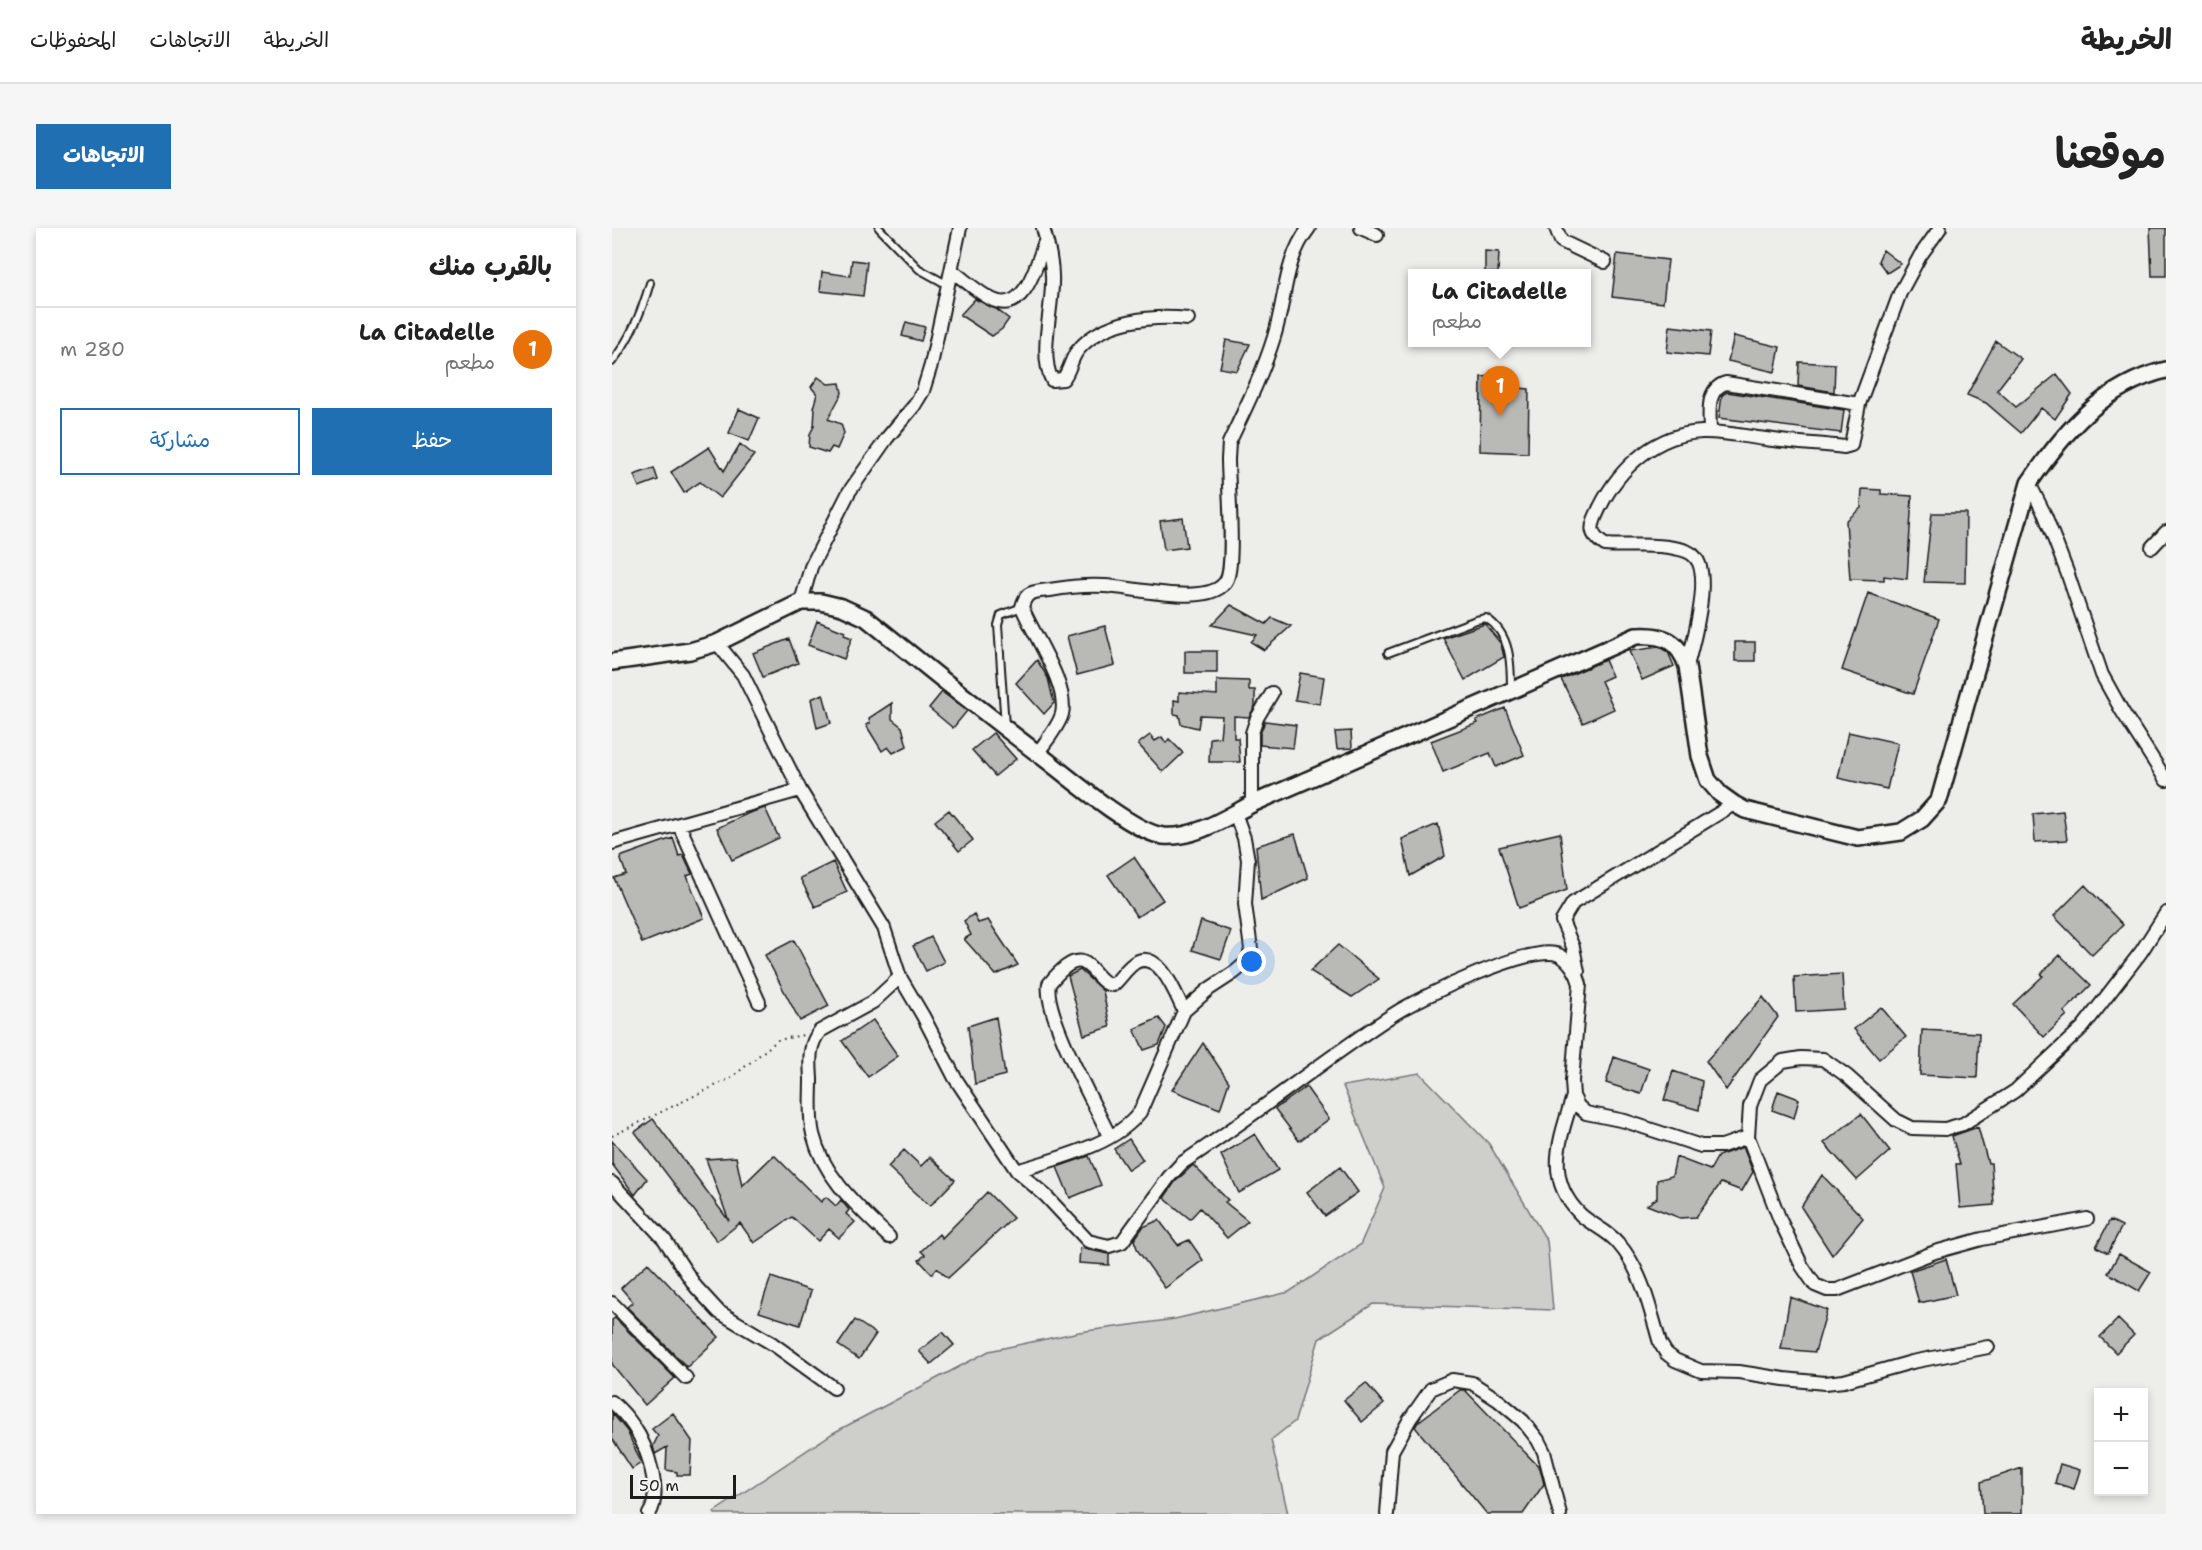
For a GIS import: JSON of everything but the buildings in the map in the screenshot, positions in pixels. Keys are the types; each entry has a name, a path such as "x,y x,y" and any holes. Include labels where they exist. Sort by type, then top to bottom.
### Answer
{"street":[{"path":"801,602 811,567 849,492 923,391 931,365 960,228"},
{"path":"1037,754 1061,716 1063,706 1054,673 1022,607 1026,597 1032,593 1063,588 1104,586 1174,594 1209,594 1219,589 1227,579 1230,557 1229,443 1274,336 1289,268 1299,241 1309,228"},
{"path":"1360,228 1377,236"},
{"path":"1556,228 1561,241 1605,262"},
{"path":"1687,666 1703,579 1701,568 1696,557 1674,547 1605,545 1597,540 1592,524 1614,482 1649,449 1676,436 1710,432 1844,447 1851,445 1859,404 1900,293 1920,256 1940,228"},
{"path":"951,270 995,301 1005,303 1015,301 1025,291 1044,233"},
{"path":"1044,233 1052,262 1046,364 1052,380 1063,379 1070,372 1076,351 1107,329 1145,319 1170,317 1188,319"},
{"path":"612,663 690,651 717,643 801,602 821,602 842,607 866,618 1095,798 1151,833 1175,836 1197,831 1252,804 1636,636 1649,635 1678,646 1687,666 1700,756 1708,780 1720,794 1734,804 1755,813 1858,838 1901,832 1922,819 1939,800 2029,483 2050,451 2095,404 2114,390 2166,370"},
{"path":"1710,432 1710,404 1713,391 1726,383 1859,404"},
{"path":"2029,483 2060,553 2102,675 2166,780"},
{"path":"2152,547 2166,532"},
{"path":"717,643 743,675 800,790 884,928 900,977 955,1078 1017,1172 1046,1196 1088,1241 1109,1246 1118,1245 1182,1163 1396,1013 1442,989 1527,956 1545,953 1558,954 1568,962 1578,976"},
{"path":"1252,804 1252,733 1257,718 1272,693"},
{"path":"612,843 800,790"},
{"path":"1734,804 1573,903 1562,921 1573,947 1580,997 1575,1038 1573,1096 1559,1142 1558,1180 1563,1192 1581,1214 1617,1241 1634,1266 1660,1343 1666,1353 1675,1360 1701,1371 1739,1372 1825,1383 1844,1381 1912,1362 1988,1347"},
{"path":"1017,1172 1102,1142 1133,1121 1140,1112 1184,1011 1209,989 1248,961 1251,949 1245,904 1248,860 1244,838 1235,813"},
{"path":"678,825 759,1002"},
{"path":"2087,1219 1982,1239 1935,1252 1837,1290 1827,1290 1815,1285 1802,1266 1780,1221 1748,1137 1750,1106 1760,1080 1782,1061 1801,1058 1823,1059 1847,1076 1896,1120 1912,1128 1945,1130 1963,1124 2015,1090 2084,1027 2141,952 2166,913"},
{"path":"1110,1137 1062,1036 1049,1000 1049,984 1063,970 1076,963 1085,962 1092,966 1103,982 1113,985 1135,963 1149,961 1160,966 1184,1011"},
{"path":"889,1237 850,1199 823,1163 813,1134 810,1053 811,1046 820,1031 873,1002 900,977"},
{"path":"1573,1096 1578,1106 1586,1113 1625,1121 1701,1146 1722,1146 1748,1137"},
{"path":"612,1184 664,1239 696,1287 719,1312 773,1344 834,1388"},
{"path":"612,1303 686,1378"},
{"path":"1387,1514 1392,1451 1410,1419 1431,1389 1452,1380 1472,1383 1498,1400 1523,1421 1544,1452 1560,1514"},
{"path":"612,1402 634,1428 644,1448 655,1492 652,1510 649,1514"}],"lane":[{"path":"879,228 919,269 948,285"},
{"path":"612,362 625,344 640,314 650,283"},
{"path":"1005,728 998,625 1001,615 1022,607"},
{"path":"1388,653 1486,618 1494,623 1502,633 1509,651 1511,691"}],"path":[{"path":"612,1136 731,1078 778,1040 820,1031"}],"shaded area":[{"path":"1420,1073 1489,1144 1547,1241 1553,1310 1373,1304 1319,1339 1295,1421 1271,1440 1288,1514 715,1514 714,1512 833,1433 989,1351 1079,1332 1175,1319 1289,1292 1360,1245 1385,1188 1343,1086"}],"place":[{"name":"La Citadelle","path":"1500,416"}]}
